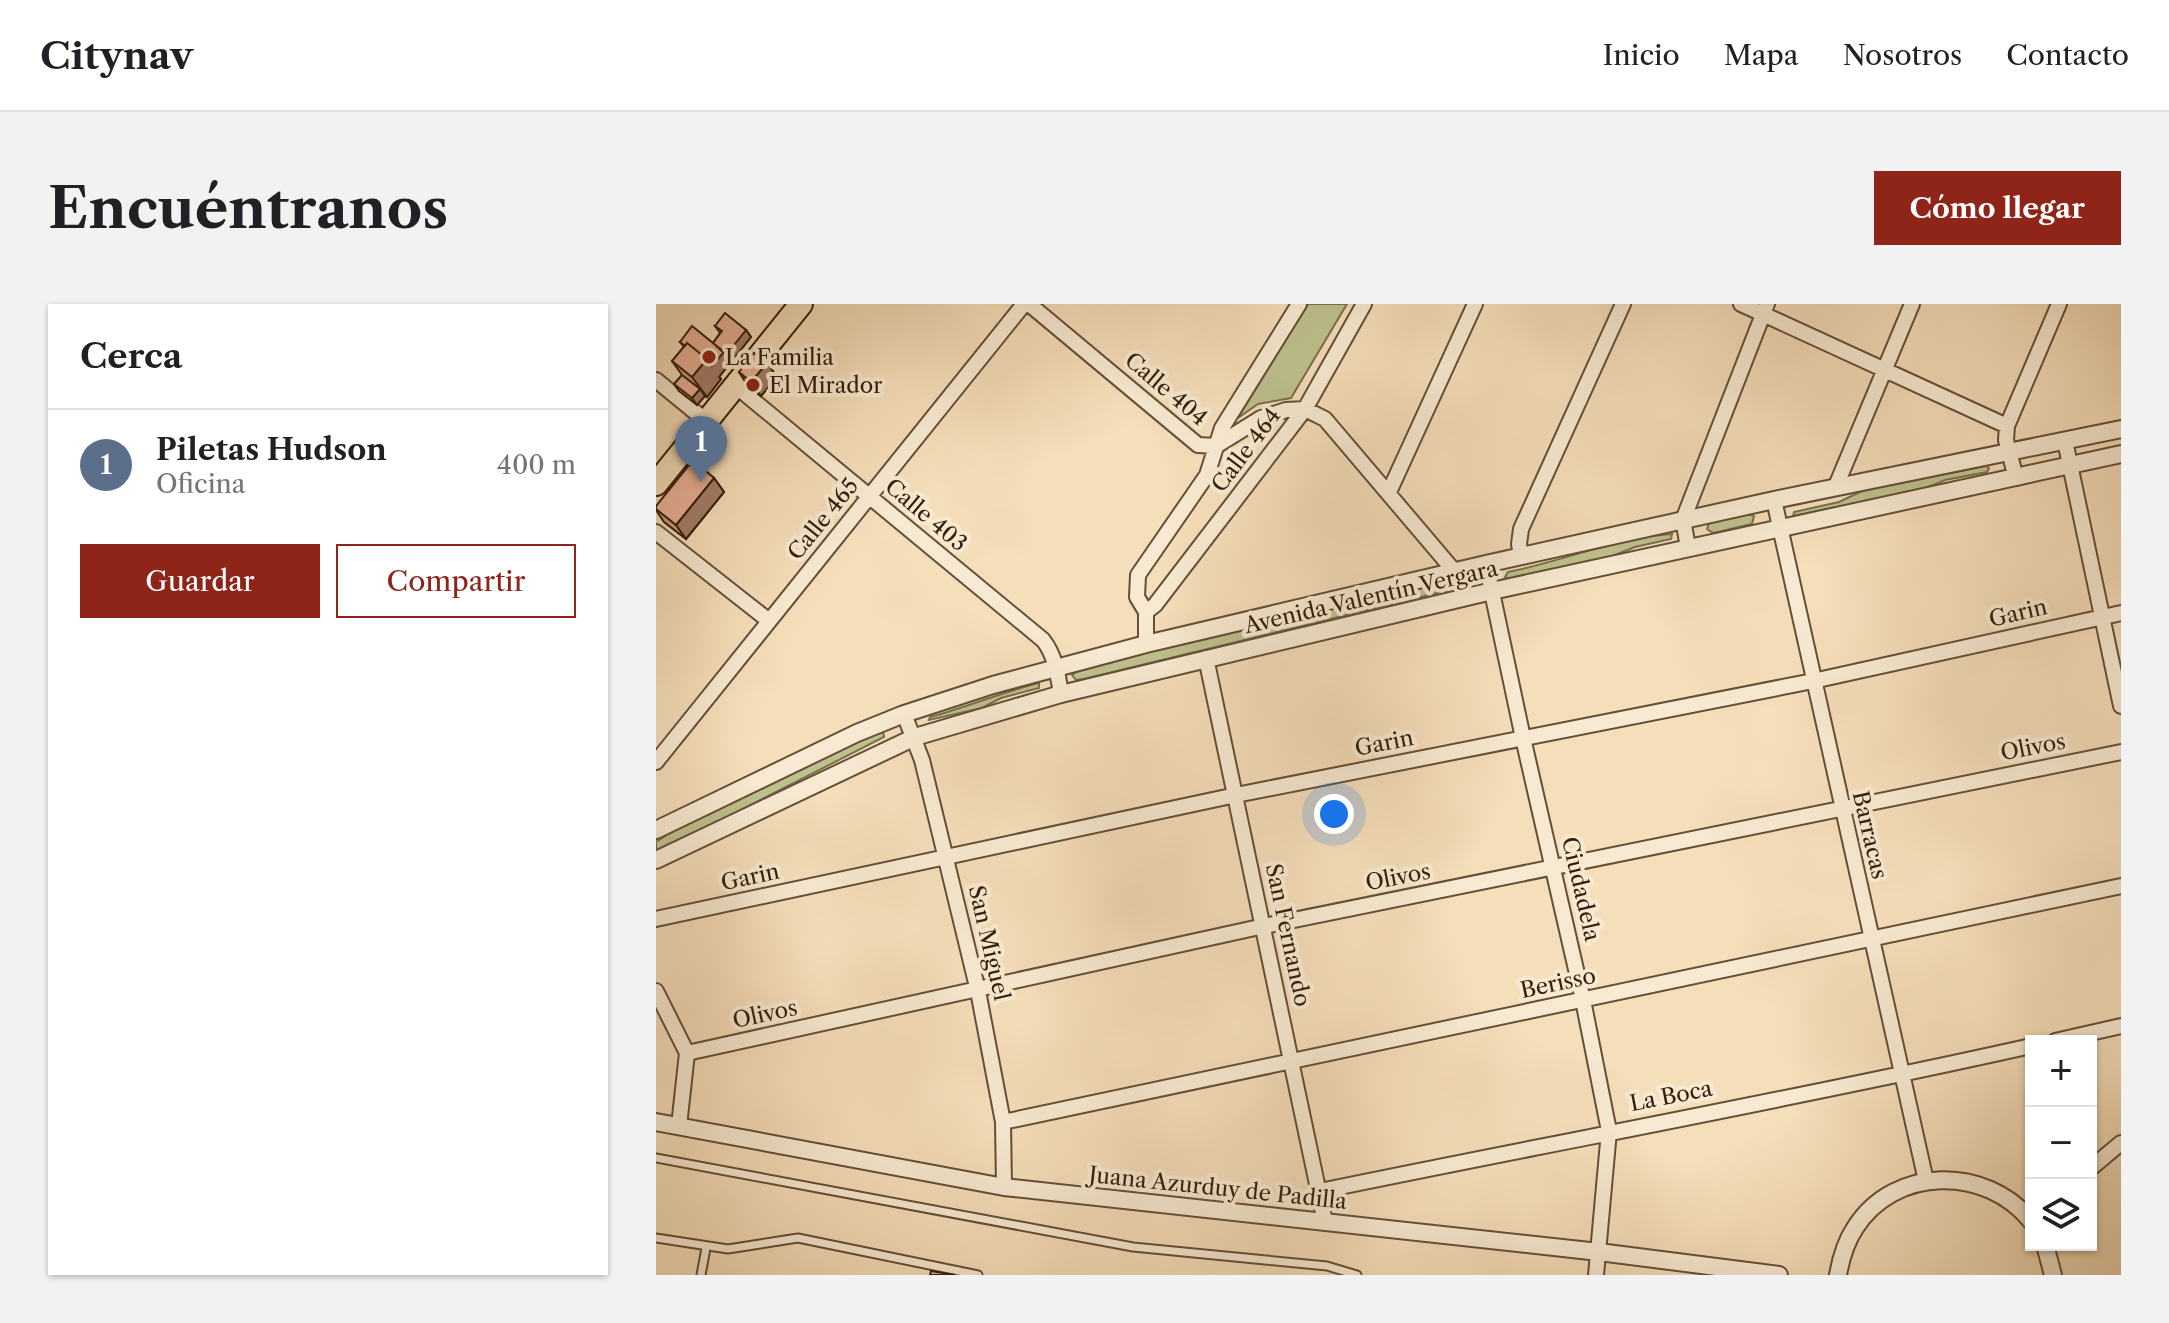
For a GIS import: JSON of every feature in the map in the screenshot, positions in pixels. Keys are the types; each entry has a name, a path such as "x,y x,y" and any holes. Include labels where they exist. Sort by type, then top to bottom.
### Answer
{"main road":[{"path":"656,484 801,304"}],"street":[{"name":"Calle 404","path":"1026,304 1198,445 1216,446 1261,418 1286,410 1305,409"},
{"name":"Calle 465","path":"656,762 1026,304"},
{"name":"Calle 464","path":"1146,644 1146,612 1137,597 1138,575 1207,475 1222,428 1299,304"},
{"name":"Calle 464","path":"1146,612 1155,605 1305,409 1364,304"},
{"path":"1389,492 1475,304"},
{"path":"1521,557 1521,529 1623,304"},
{"path":"1741,304 1765,309 2007,426"},
{"path":"1836,486 1912,304"},
{"path":"2016,478 2006,440 2007,426 2059,304"},
{"path":"1688,547 1683,520 1765,309"},
{"path":"656,380 706,421"},
{"name":"Calle 403","path":"737,387 1043,640 1057,669 1061,694"},
{"path":"1305,409 1325,419 1455,572"},
{"name":"Avenida Valentín Vergara","path":"656,830 857,733 993,685 1146,644 1486,564 1836,486 2121,429"},
{"path":"2065,441 2121,706"},
{"name":"Avenida Valentín Vergara","path":"656,860 915,737 1061,694 1492,591 2121,454"},
{"name":"Barracas","path":"1774,500 1926,1181"},
{"path":"656,532 768,620"},
{"name":"Ciudadela","path":"1486,564 1523,738 1555,867 1609,1131 1596,1275"},
{"name":"Garin","path":"656,919 1236,795 1813,681 2121,613"},
{"name":"San Fernando","path":"1206,658 1325,1222"},
{"name":"San Miguel","path":"904,714 915,737 978,991 1003,1122 1004,1187"},
{"name":"Olivos","path":"687,1053 1264,926 2121,752"},
{"name":"Berisso","path":"1003,1122 2121,886"},
{"path":"656,991 687,1053 679,1126"},
{"path":"2081,1035 2121,1026"},
{"name":"La Boca","path":"1320,1191 1902,1075 2025,1047"},
{"name":"Juana Azurduy de Padilla","path":"656,1122 1004,1187 1599,1252 1779,1275"},
{"path":"2097,1163 2121,1143"},
{"path":"1838,1275 1842,1254 1855,1228 1874,1206 1898,1190 1926,1181 1960,1181 1993,1190 2025,1214"},
{"path":"2047,1251 2053,1275"}],"lane":[{"path":"656,1158 1133,1247 1327,1266 1357,1275"},
{"path":"656,1238 728,1249 798,1238 978,1275"},
{"path":"701,1275 706,1248"}],"green space":[{"path":"1308,304 1347,304 1291,398 1258,404 1238,418"},
{"path":"1986,466 1989,468 1987,472 1945,480 1924,489 1793,516 1794,512 1839,502 1864,490"},
{"path":"1749,514 1754,516 1752,524 1713,533 1707,529 1709,523"},
{"path":"1672,534 1671,539 1635,547 1610,557 1510,579 1505,577 1508,572 1611,545"},
{"path":"1462,577 1471,580 1470,585 1084,679 1076,680 1072,675 1082,668"},
{"path":"1039,683 1039,688 1001,698 982,708 929,720 930,717"},
{"path":"875,730 883,731 884,737 656,853 656,842 668,834"}],"building":[{"path":"725,313 746,330 726,355 713,343 722,331 715,326"},
{"path":"692,326 724,352 712,366 687,343 685,346 680,342"},
{"path":"687,343 707,359 692,377 672,361"},
{"path":"754,353 767,363 751,382 739,372"},
{"path":"682,375 700,389 692,398 674,384"},
{"path":"693,460 714,478 676,525 656,506"},
{"path":"931,1271 955,1275 930,1275"}],"place":[{"name":"La Familia","path":"709,357"},
{"name":"El Mirador","path":"753,385"},
{"name":"Piletas Hudson","path":"701,482"}]}
